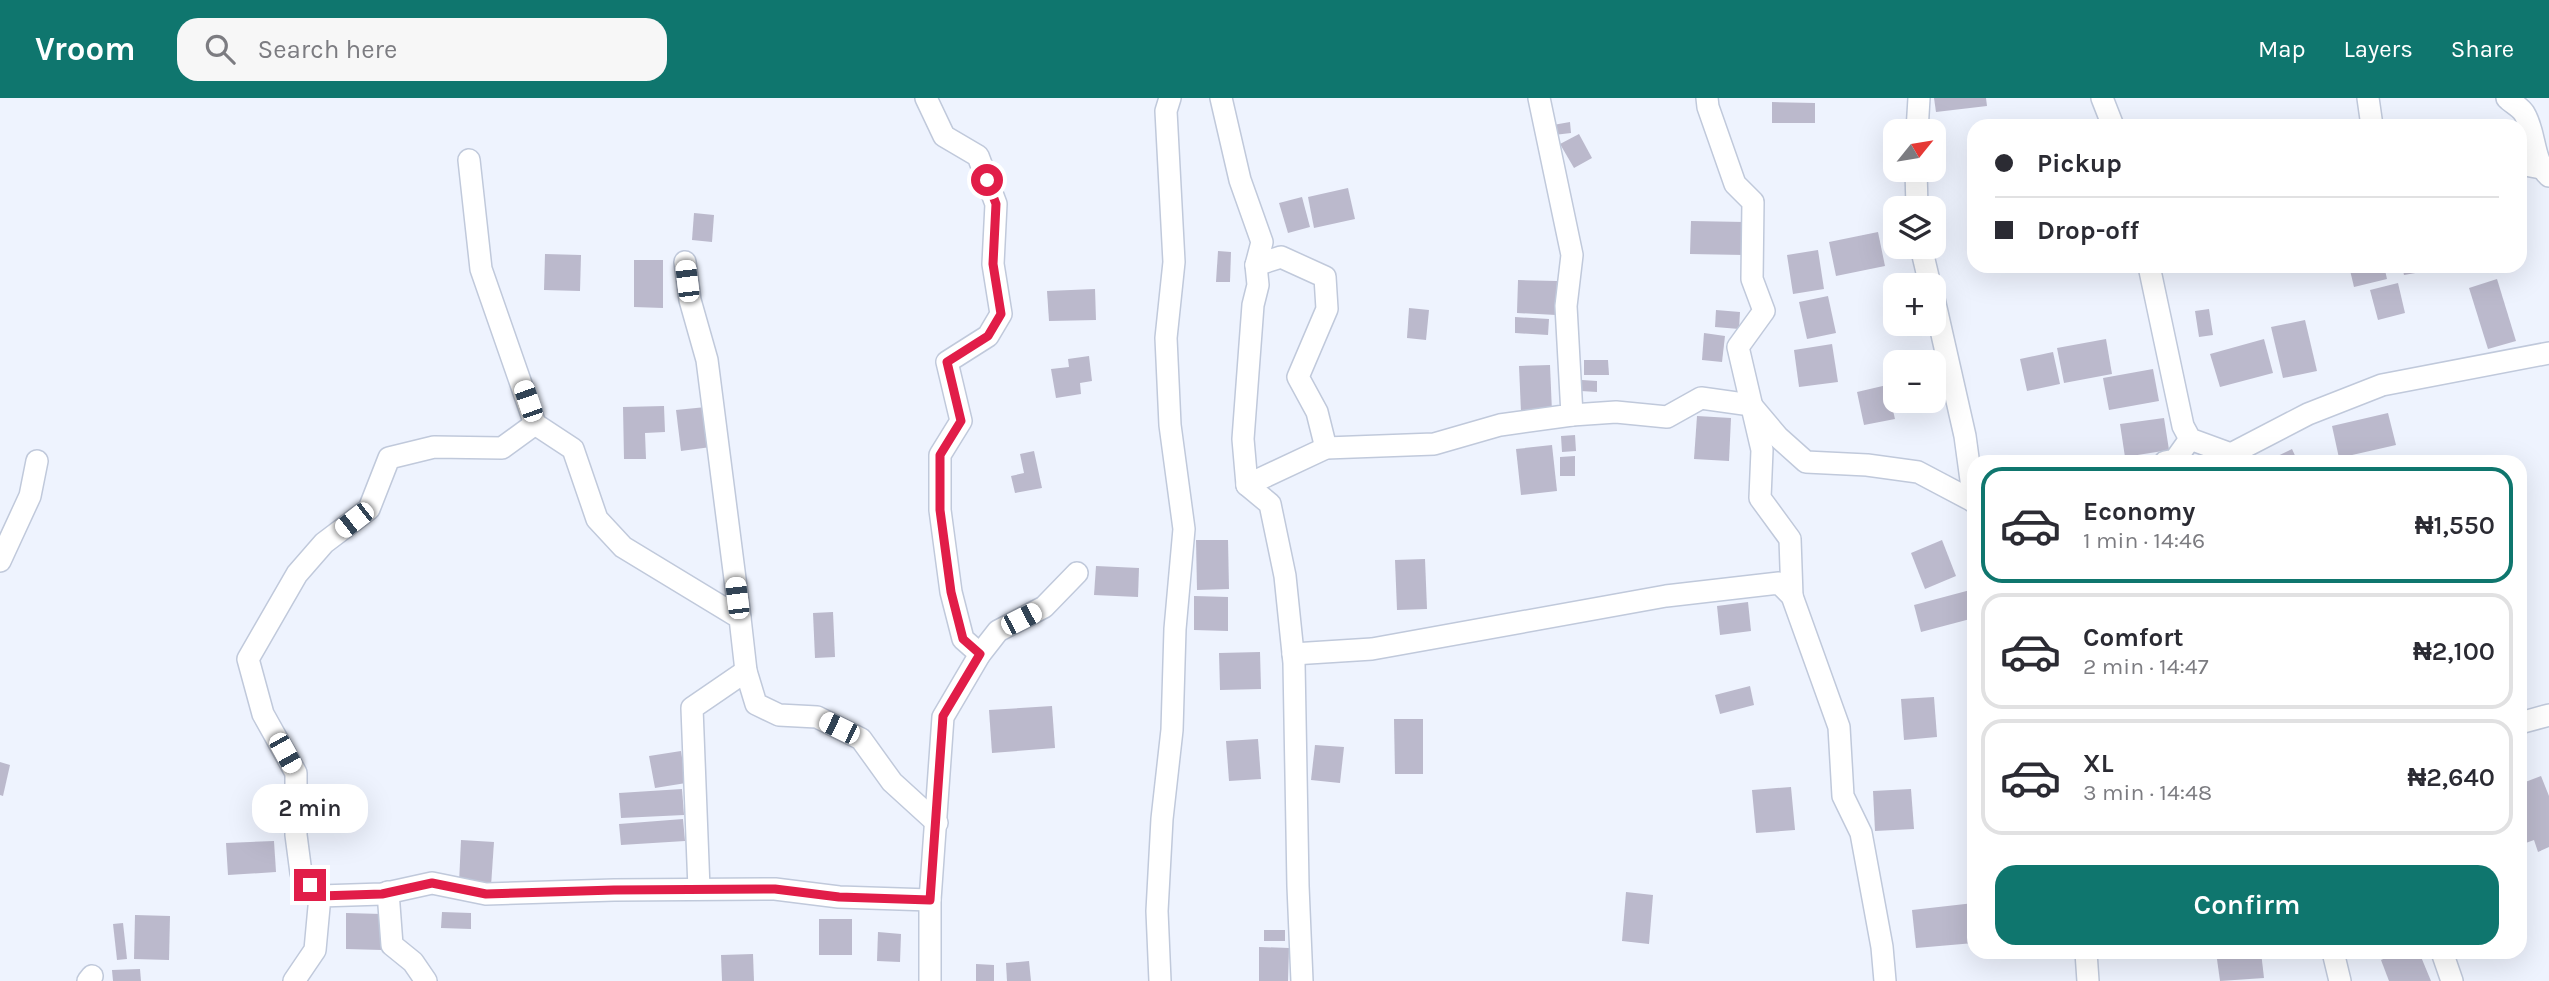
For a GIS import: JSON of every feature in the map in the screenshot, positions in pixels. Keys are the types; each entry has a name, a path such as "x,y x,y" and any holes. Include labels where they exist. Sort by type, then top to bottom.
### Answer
{"street":[{"path":"926,98 944,136 978,156 996,204 993,264 1001,314 988,336 947,362 961,421 940,455 940,510 951,592 963,639 980,654"},
{"path":"1160,981 1157,911 1162,819 1172,730 1175,629 1184,529 1170,425 1166,338 1174,262 1166,111 1170,98"},
{"path":"1221,98 1240,180 1262,242 1256,265 1258,285 1253,305 1243,439 1247,485 1270,504 1285,576 1293,654 1302,981"},
{"path":"1539,98 1572,255 1566,306 1572,415"},
{"path":"1707,98 1735,184 1753,202 1752,279 1764,311 1738,347 1762,450 1760,498 1790,539 1792,596 1839,727 1843,796 1861,832 1882,947 1885,981"},
{"path":"1918,119 1919,98"},
{"path":"2368,98 2371,119"},
{"path":"2507,98 2523,111 2526,119"},
{"path":"2099,100 2109,119"},
{"path":"2527,121 2532,134 2537,170"},
{"path":"469,160 481,270 535,424 573,449 597,519 623,547 740,618"},
{"path":"1256,265 1281,257 1325,277 1327,309 1298,377 1317,412 1326,448"},
{"path":"685,262 690,300 707,360 746,671 756,704 779,715 817,717 861,739 892,782 937,823"},
{"path":"2151,273 2183,426 2190,439 2225,455"},
{"path":"1942,336 1967,455"},
{"path":"2237,455 2308,414 2382,385 2549,353"},
{"path":"1247,485 1326,448 1434,444 1500,425 1572,415 1616,412 1667,417 1701,398 1751,405 1778,437 1806,462 1867,465 1918,472 1967,499"},
{"path":"294,981 315,950 320,896 301,873 296,835 296,773 263,713 248,659 298,574 324,543 369,509 389,458 435,447 502,448 535,424"},
{"path":"2179,455 2190,439"},
{"path":"0,561 30,496 37,461"},
{"path":"930,981 930,900 943,716 980,654 998,631 1044,607 1077,573"},
{"path":"1293,654 1406,644 1666,596 1779,583 1792,596"},
{"path":"698,889 692,708 746,671"},
{"path":"2527,721 2549,715"},
{"path":"320,896 388,892 432,883 486,894 775,889 839,897 930,900"},
{"path":"388,892 392,945 413,962 426,981"},
{"path":"2086,959 2088,981"},
{"path":"2335,959 2340,981"},
{"path":"2444,959 2452,981"}],"building":[{"path":"1934,98 1986,98 1987,106 1936,112"},
{"path":"1772,102 1815,103 1815,123 1772,123"},
{"path":"1570,122 1571,133 1554,135 1553,125"},
{"path":"1579,134 1592,158 1574,168 1560,144"},
{"path":"1348,188 1355,219 1314,228 1308,197"},
{"path":"1302,197 1310,227 1288,233 1279,203"},
{"path":"694,213 714,215 712,242 692,240"},
{"path":"1691,221 1745,222 1744,255 1690,254"},
{"path":"1878,232 1885,266 1836,276 1829,242"},
{"path":"1818,250 1824,289 1793,294 1787,255"},
{"path":"1218,251 1231,252 1230,282 1216,282"},
{"path":"545,254 581,255 580,291 544,290"},
{"path":"634,260 663,260 663,308 634,307"},
{"path":"2351,273 2386,273 2387,279 2354,287"},
{"path":"2497,279 2516,341 2488,349 2469,288"},
{"path":"1518,280 1557,281 1556,315 1517,313"},
{"path":"2398,283 2405,313 2378,320 2370,290"},
{"path":"1095,289 1096,320 1049,321 1047,291"},
{"path":"1828,296 1836,333 1807,339 1799,302"},
{"path":"1409,308 1429,310 1426,340 1407,338"},
{"path":"2209,309 2213,335 2199,337 2195,311"},
{"path":"1716,310 1740,312 1739,329 1715,327"},
{"path":"1515,317 1549,319 1548,335 1515,333"},
{"path":"2305,320 2317,371 2283,378 2271,327"},
{"path":"1704,333 1725,336 1722,362 1702,360"},
{"path":"2106,339 2112,374 2064,383 2057,348"},
{"path":"2264,339 2273,373 2220,387 2210,354"},
{"path":"1832,344 1838,382 1799,387 1794,350"},
{"path":"2053,352 2060,384 2027,391 2020,359"},
{"path":"1089,356 1092,381 1080,383 1081,394 1056,398 1051,369 1069,367 1068,359"},
{"path":"1584,360 1608,360 1609,375 1584,375"},
{"path":"1550,365 1552,412 1521,412 1519,366"},
{"path":"2153,369 2159,401 2109,410 2103,378"},
{"path":"1582,380 1597,381 1597,392 1581,391"},
{"path":"1883,386 1883,413 1894,413 1895,419 1864,425 1857,392"},
{"path":"664,406 665,432 645,433 646,459 624,459 623,407"},
{"path":"706,407 711,447 681,451 676,410"},
{"path":"2388,413 2396,445 2352,455 2338,455 2332,426"},
{"path":"1697,416 1731,418 1729,461 1694,459"},
{"path":"2164,418 2169,450 2125,455 2120,424"},
{"path":"1575,435 1576,451 1562,452 1561,436"},
{"path":"1552,445 1557,491 1521,495 1516,449"},
{"path":"2292,449 2295,455 2280,455"},
{"path":"1034,451 1042,488 1015,493 1011,476 1024,473 1020,454"},
{"path":"1575,456 1575,476 1560,476 1560,457"},
{"path":"1196,540 1228,540 1229,589 1197,590"},
{"path":"1942,540 1956,576 1925,589 1911,553"},
{"path":"1425,559 1427,609 1397,610 1395,560"},
{"path":"1096,566 1139,568 1138,597 1094,595"},
{"path":"1967,591 1967,620 1921,632 1914,605"},
{"path":"1194,596 1228,597 1228,631 1194,630"},
{"path":"1748,602 1751,631 1720,635 1717,606"},
{"path":"833,612 835,657 815,658 813,613"},
{"path":"1260,652 1261,689 1220,690 1219,653"},
{"path":"1750,686 1754,705 1720,714 1715,695"},
{"path":"1934,697 1937,737 1904,740 1901,699"},
{"path":"1052,706 1055,748 992,753 989,710"},
{"path":"1394,719 1423,719 1423,774 1395,774"},
{"path":"1258,739 1261,779 1229,781 1226,741"},
{"path":"1315,745 1344,747 1340,783 1311,780"},
{"path":"681,751 686,783 655,788 649,756"},
{"path":"0,762 10,765 3,796 0,795"},
{"path":"2541,776 2549,796 2549,847 2538,852 2534,840 2527,843 2527,781"},
{"path":"1791,787 1795,830 1756,833 1752,790"},
{"path":"682,789 684,815 621,818 619,793"},
{"path":"1911,789 1914,829 1875,831 1873,791"},
{"path":"683,819 685,841 621,845 619,824"},
{"path":"461,840 494,842 491,886 459,883"},
{"path":"274,841 276,872 228,875 226,843"},
{"path":"1626,892 1653,895 1649,944 1622,941"},
{"path":"1967,904 1967,944 1916,948 1912,910"},
{"path":"442,912 471,913 471,929 441,928"},
{"path":"346,913 382,914 382,950 346,949"},
{"path":"135,915 170,916 169,960 134,959"},
{"path":"819,919 852,919 852,955 819,955"},
{"path":"123,923 127,959 117,960 113,924"},
{"path":"1264,930 1285,930 1285,941 1264,941"},
{"path":"878,932 901,934 900,962 877,961"},
{"path":"1259,947 1289,948 1288,981 1259,981"},
{"path":"753,954 754,981 722,981 721,955"},
{"path":"2217,959 2262,959 2264,978 2220,981"},
{"path":"2422,959 2431,981 2389,981 2381,960"},
{"path":"1029,961 1031,981 1007,981 1006,963"},
{"path":"976,964 994,965 994,981 976,981"},
{"path":"140,969 141,981 113,981 112,970"}],"route":[{"path":"310,885 320,896 382,894 432,883 486,894 775,889 839,897 930,900 943,716 980,654 963,639 951,592 940,510 940,455 961,421 947,362 988,336 1001,314 993,264 996,204 987,180"}]}
